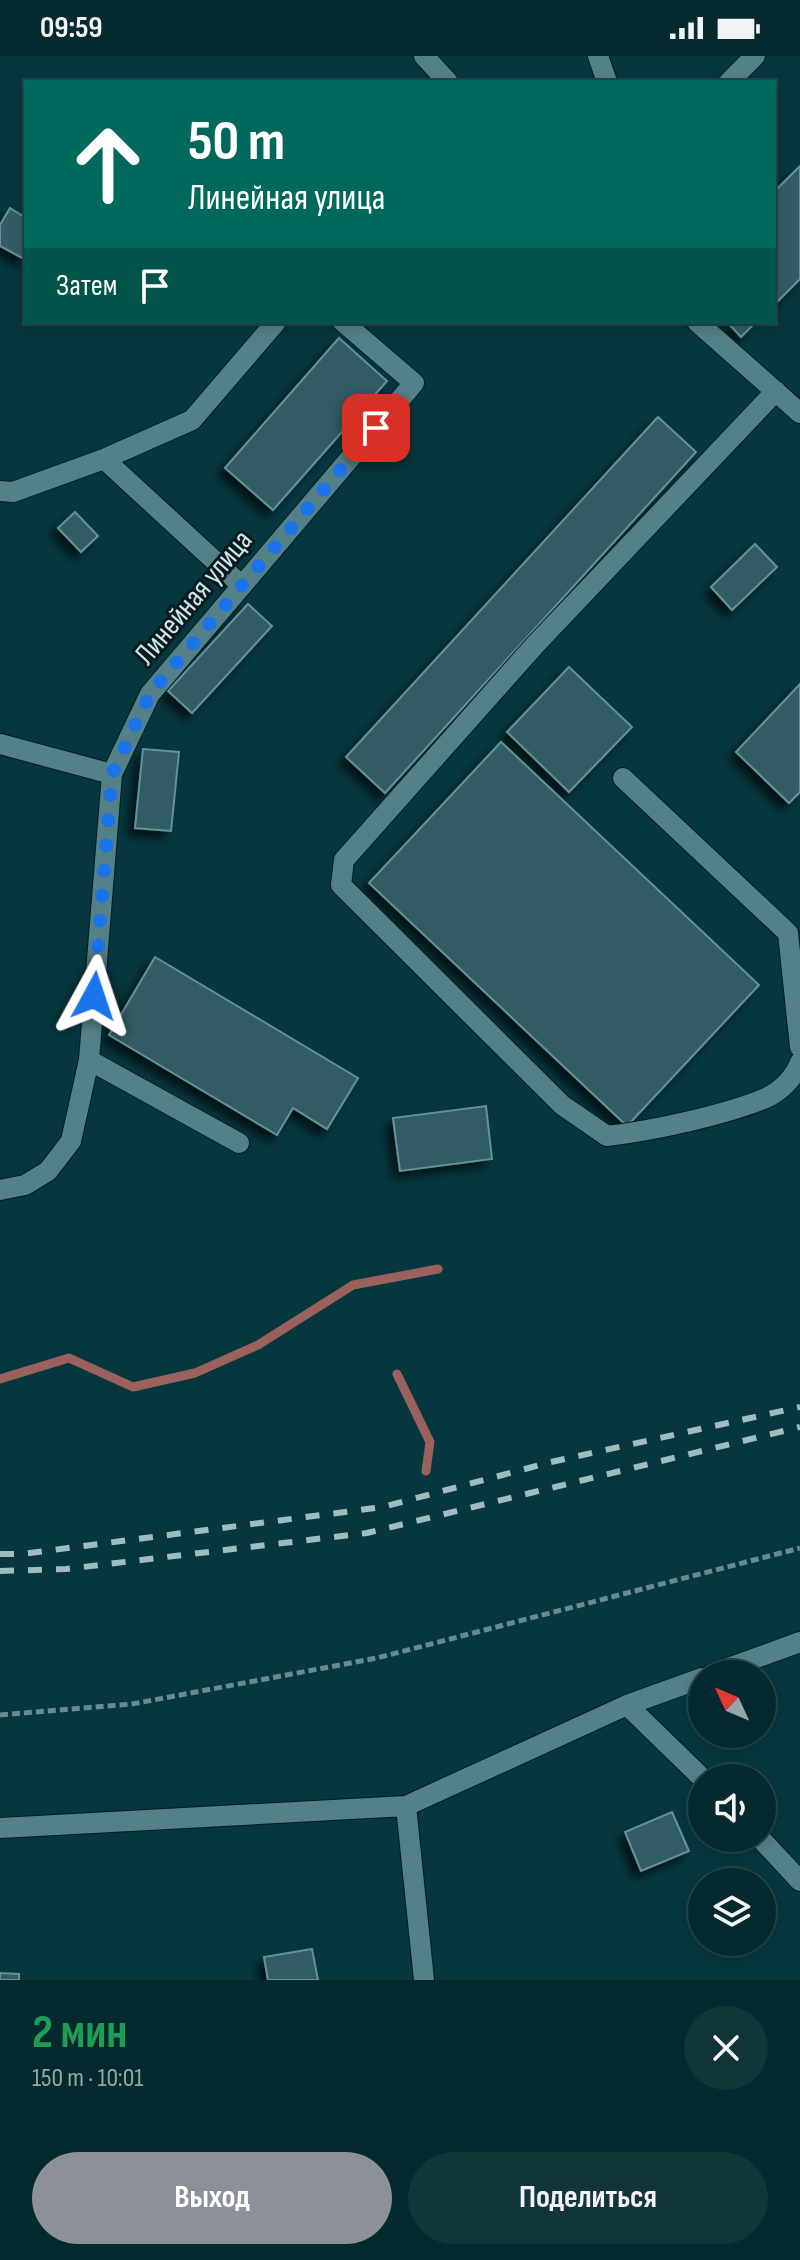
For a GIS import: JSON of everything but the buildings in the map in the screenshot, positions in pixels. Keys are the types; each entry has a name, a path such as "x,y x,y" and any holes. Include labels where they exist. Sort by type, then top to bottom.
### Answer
{"street":[{"path":"598,56 606,80"},
{"path":"731,80 755,56"},
{"path":"0,491 13,492 104,459 192,420 274,324"},
{"name":"Линейная улица","path":"112,774 150,694 414,383 345,324"},
{"path":"699,324 800,413"},
{"path":"776,391 535,645 344,860 341,885 562,1105 607,1136 644,1132 768,1097 786,1083 800,1062"},
{"path":"104,459 242,586"},
{"path":"0,744 112,774 89,1060 71,1141 48,1171 25,1185 0,1190"},
{"path":"623,778 794,927 800,1047"},
{"path":"89,1060 239,1143"},
{"path":"750,1660 800,1642"},
{"path":"0,1828 406,1806 627,1705 688,1683"},
{"path":"627,1705 688,1764"},
{"path":"406,1806 424,1980"},
{"path":"773,1852 800,1881"}],"path":[{"path":"0,1715 132,1704 377,1658 800,1548"}],"waterway":[{"path":"0,1379 69,1358 133,1387 195,1373 258,1345 353,1285 438,1269"},
{"path":"397,1374 430,1442 426,1471"}],"railway":[{"path":"0,1554 22,1554 383,1507 551,1462 800,1407"},
{"path":"0,1571 66,1569 367,1533 800,1427"}],"route":[{"path":"94,996 112,774 150,694 376,428"}]}
